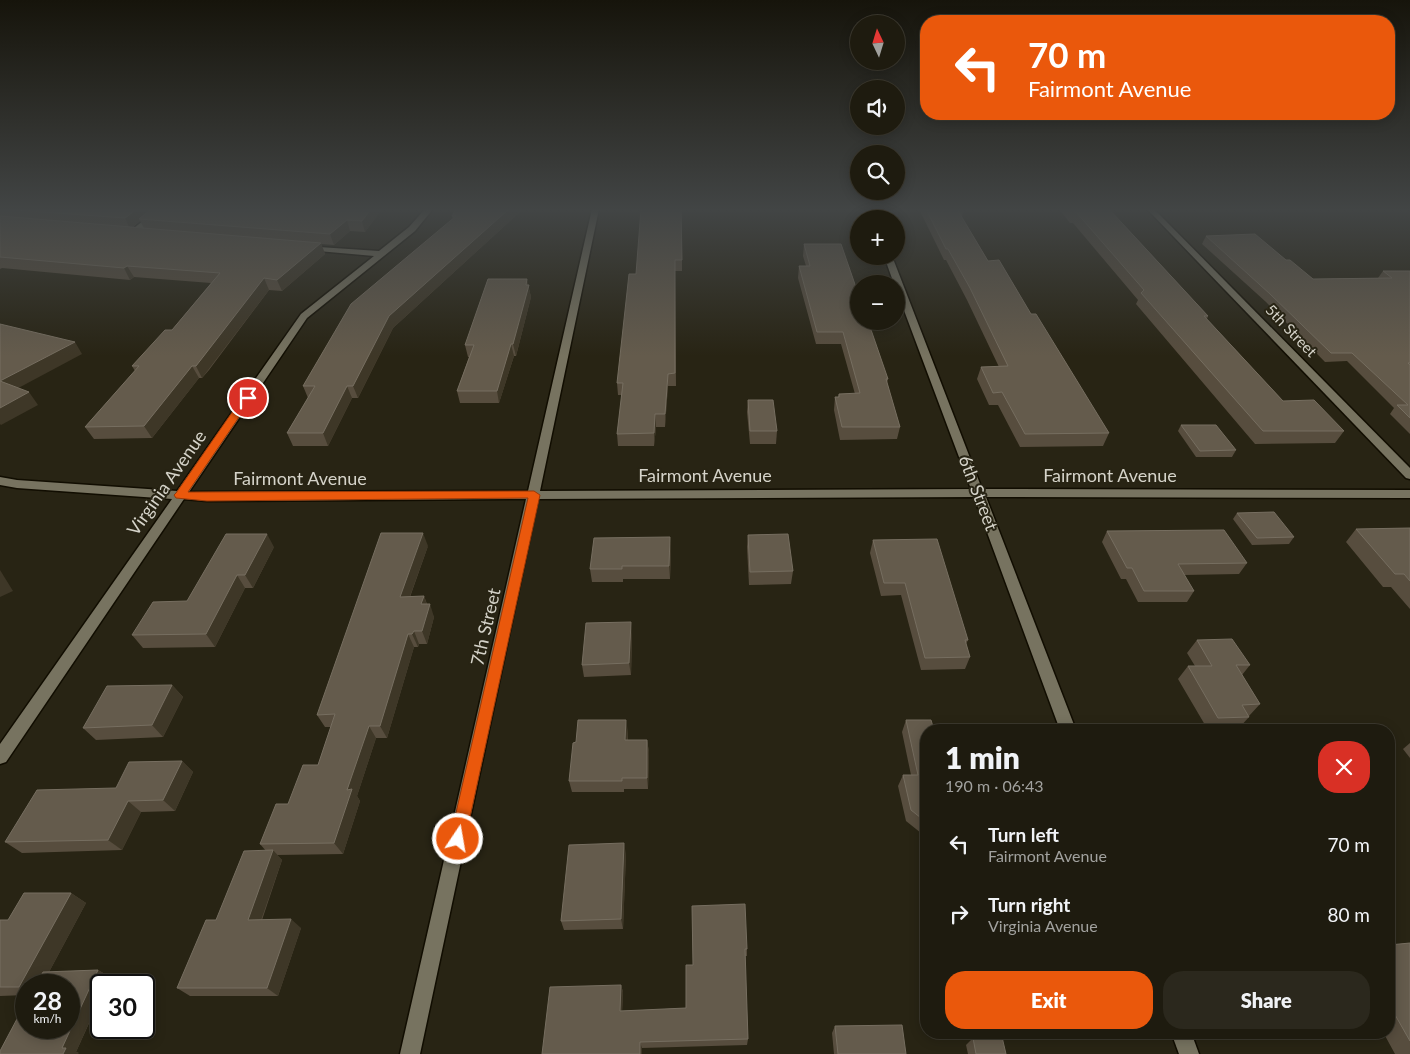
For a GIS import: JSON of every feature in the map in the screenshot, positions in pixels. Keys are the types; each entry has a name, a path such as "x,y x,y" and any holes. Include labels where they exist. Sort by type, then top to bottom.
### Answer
{"street":[{"name":"Virginia Avenue","path":"0,757 304,316 376,258"},
{"name":"7th Street","path":"410,1054 585,258"},
{"name":"5th Street","path":"1198,258 1410,475"},
{"name":"6th Street","path":"891,265 1066,724"},
{"name":"Fairmont Avenue","path":"0,481 17,484 207,497 978,493 1410,494"},
{"path":"1184,1039 1189,1054"}],"building":[{"path":"13,258 303,258 277,280 264,278 196,366 192,366 144,426 85,427 139,366 132,366 165,330 172,330 220,273 127,266 124,268"},
{"path":"406,258 454,258 389,316 353,386 347,386 323,433 287,433 315,386 303,386 351,304"},
{"path":"637,258 682,258 682,260 675,260 675,373 668,374 665,414 655,414 654,433 617,434 623,383 617,383 629,274 636,274"},
{"path":"808,258 846,258 852,275 850,275 850,330 871,330 888,379 886,379 900,427 842,427 835,397 839,397 839,394 860,393 843,332 817,332 799,266 810,266"},
{"path":"953,258 999,260 1031,314 1036,314 1109,433 1025,434 1002,392 993,393 981,367 1008,366"},
{"path":"1116,258 1155,258 1208,316 1204,316 1283,401 1314,400 1344,431 1263,431 1141,293 1144,290"},
{"path":"1230,258 1284,258 1290,260 1313,279 1392,278 1383,271 1410,271 1410,363 1408,363 1410,365 1410,418 1397,405 1408,405 1352,353 1331,353"},
{"path":"488,279 527,279 526,285 529,285 513,344 511,344 497,391 457,391 474,345 465,345"},
{"path":"0,324 75,342 0,381"},
{"path":"0,381 29,392 0,408"},
{"path":"748,400 773,400 777,431 750,431"},
{"path":"1181,425 1216,425 1236,450 1200,451"},
{"path":"1274,512 1294,537 1257,538 1237,513"},
{"path":"1410,528 1410,581 1404,574 1395,574 1356,529"},
{"path":"1224,530 1247,563 1178,564 1194,591 1144,591 1132,568 1127,568 1107,531"},
{"path":"381,533 423,533 400,597 424,596 421,604 430,604 422,631 414,631 412,634 408,634 380,726 369,726 347,790 352,789 334,843 260,844 276,804 288,804 303,765 318,765 335,714 317,715"},
{"path":"226,534 267,534 245,575 237,575 206,634 132,635 153,602 187,601"},
{"path":"788,534 793,571 750,572 748,535"},
{"path":"670,537 669,566 622,566 622,569 590,569 594,538"},
{"path":"937,539 968,640 965,640 970,657 925,658 905,583 884,583 873,540"},
{"path":"631,622 629,663 582,665 586,623"},
{"path":"1232,639 1250,665 1236,665 1260,704 1242,705 1249,717 1218,718 1188,666 1212,666 1197,640"},
{"path":"172,685 152,725 83,728 107,686"},
{"path":"578,720 626,720 625,740 647,740 647,778 622,778 622,781 569,781 573,743 576,742"},
{"path":"906,720 931,720 932,724 920,724 920,817 911,810 903,775 918,775"},
{"path":"182,761 163,800 128,801 108,840 5,842 37,790 116,788 129,762"},
{"path":"624,843 621,919 561,921 569,845"},
{"path":"273,850 248,920 291,919 267,988 177,988 206,920 216,920 244,851"},
{"path":"24,893 71,893 26,974 15,974 15,987 0,987 0,920 8,920"},
{"path":"745,904 748,1039 640,1042 640,1054 542,1054 550,987 621,985 620,1011 686,1008 686,965 693,965 692,906"},
{"path":"1410,943 1410,1041 1395,1015 1395,944"},
{"path":"98,970 96,974 90,974 90,987 80,1009 80,974 42,974 43,972"},
{"path":"15,1023 15,1039 66,1039 62,1048 66,1048 63,1054 0,1054"},
{"path":"902,1025 906,1054 838,1054 835,1026"},
{"path":"973,1039 1002,1039 1006,1054 976,1054"}],"route":[{"path":"248,398 180,495 207,497 534,495 458,839"}]}
